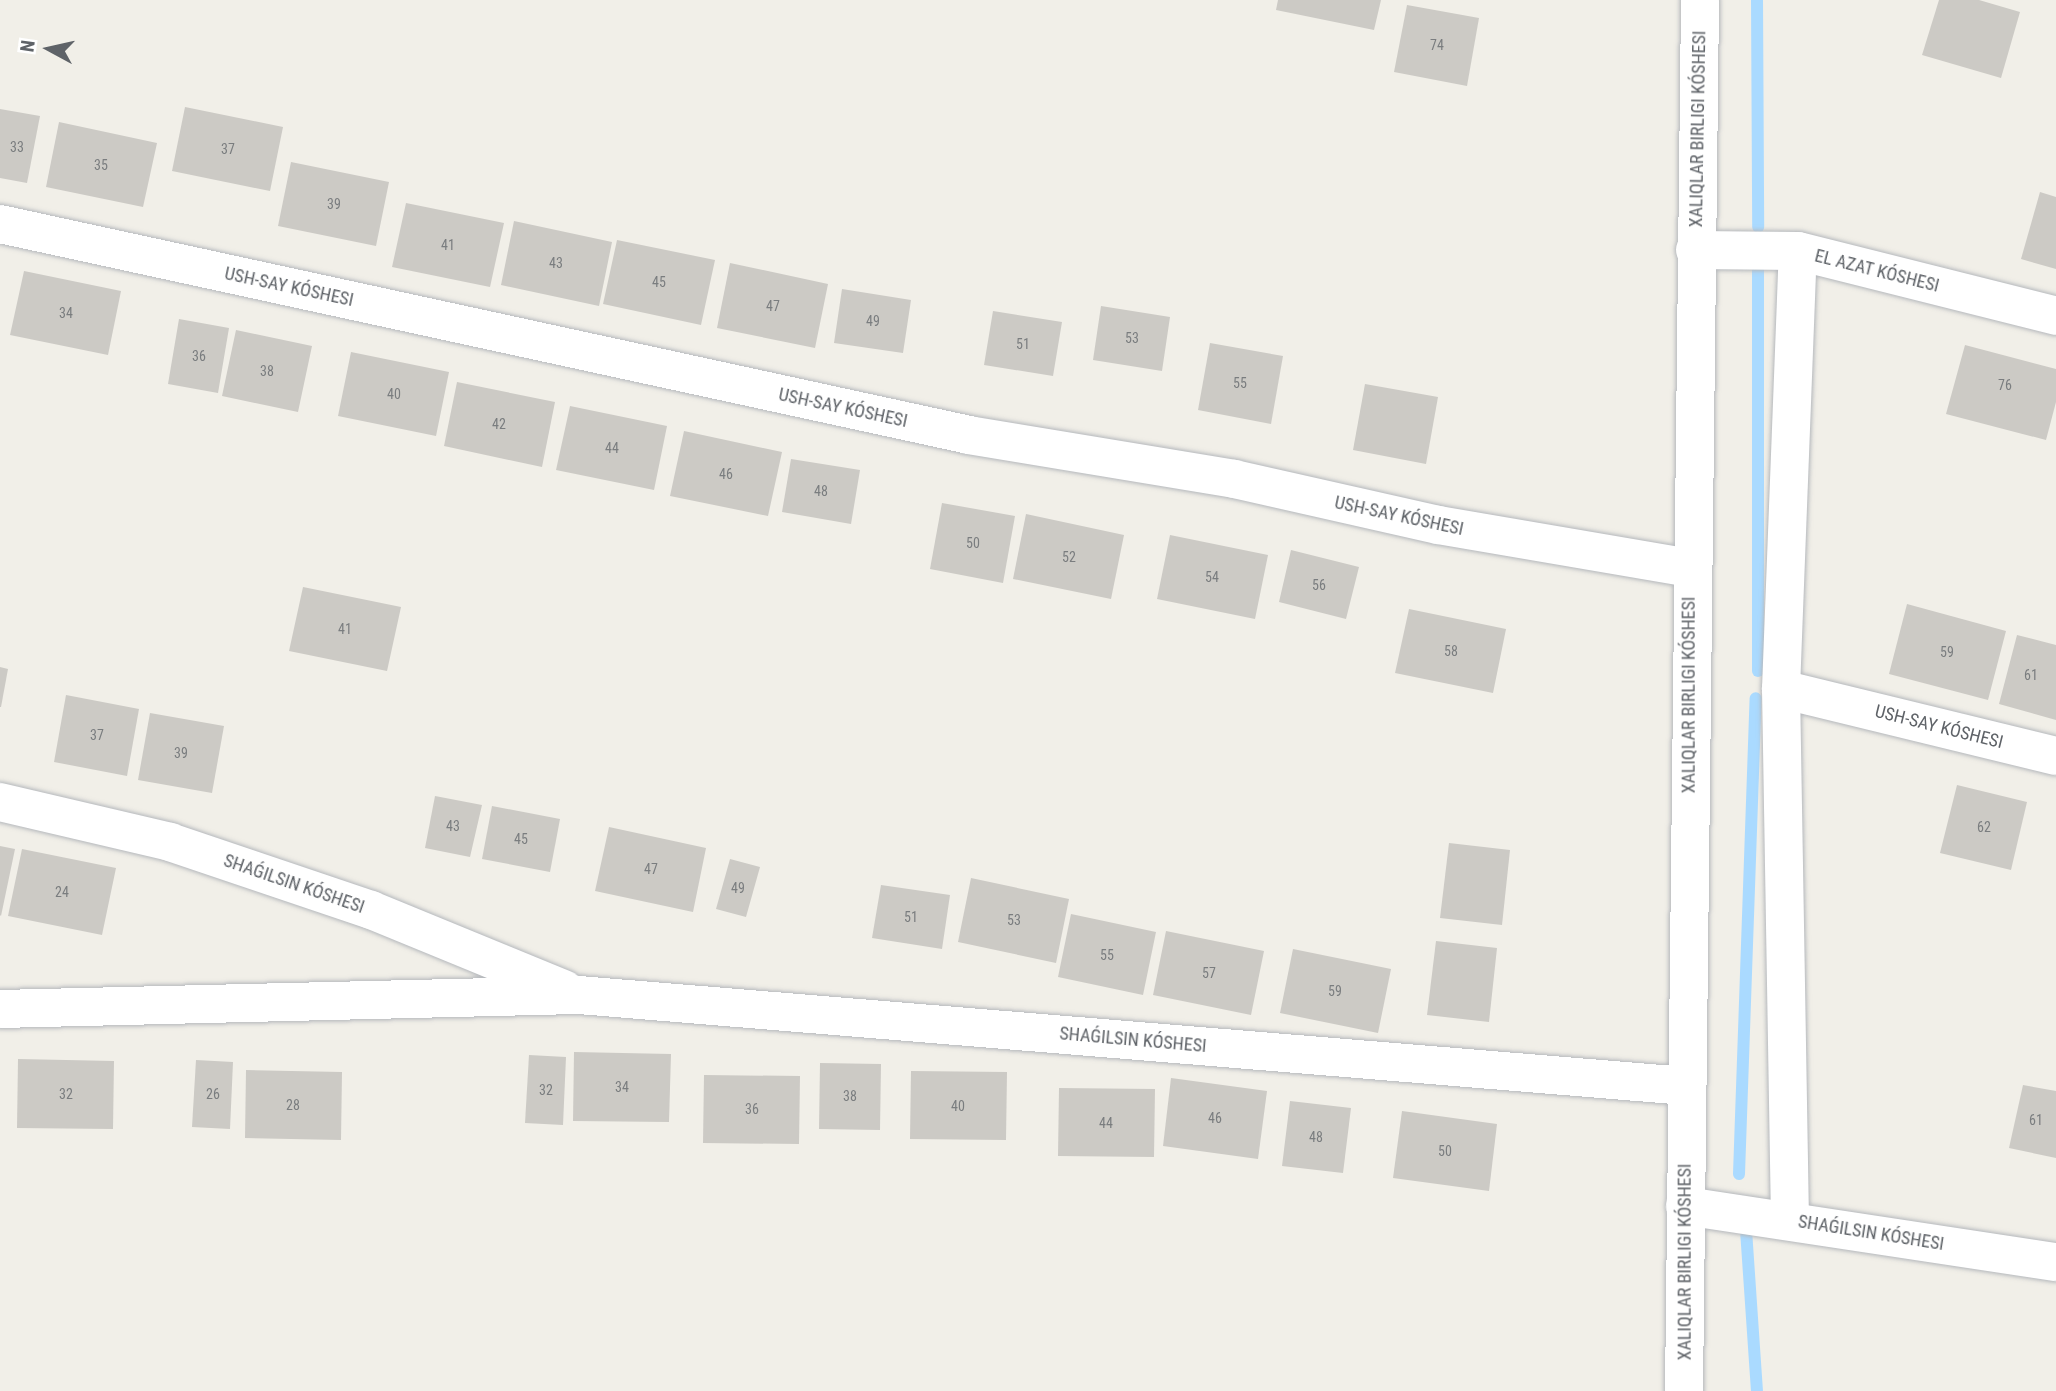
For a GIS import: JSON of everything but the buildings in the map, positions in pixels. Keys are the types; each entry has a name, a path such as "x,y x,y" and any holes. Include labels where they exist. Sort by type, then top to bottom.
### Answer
{"street":[{"path":"1684,1391 1690,568 1700,0"},
{"name":"USH-SAY KÓSHESI","path":"0,224 970,435 1234,479 1438,525 1690,568"},
{"name":"EL AZAT KÓSHESI","path":"1695,250 1798,251 2056,316"},
{"path":"1790,1220 1781,689 1798,251"},
{"name":"USH-SAY KÓSHESI","path":"1781,689 2056,756"},
{"path":"0,802 183,846 370,909 579,995"},
{"path":"0,1010 579,995 1686,1086"},
{"path":"1685,1206 2056,1262"}],"waterway":[{"path":"1757,0 1758,227"},
{"path":"1758,268 1758,671"},
{"path":"1739,1174 1756,698"},
{"path":"1746,1230 1757,1391"}]}
